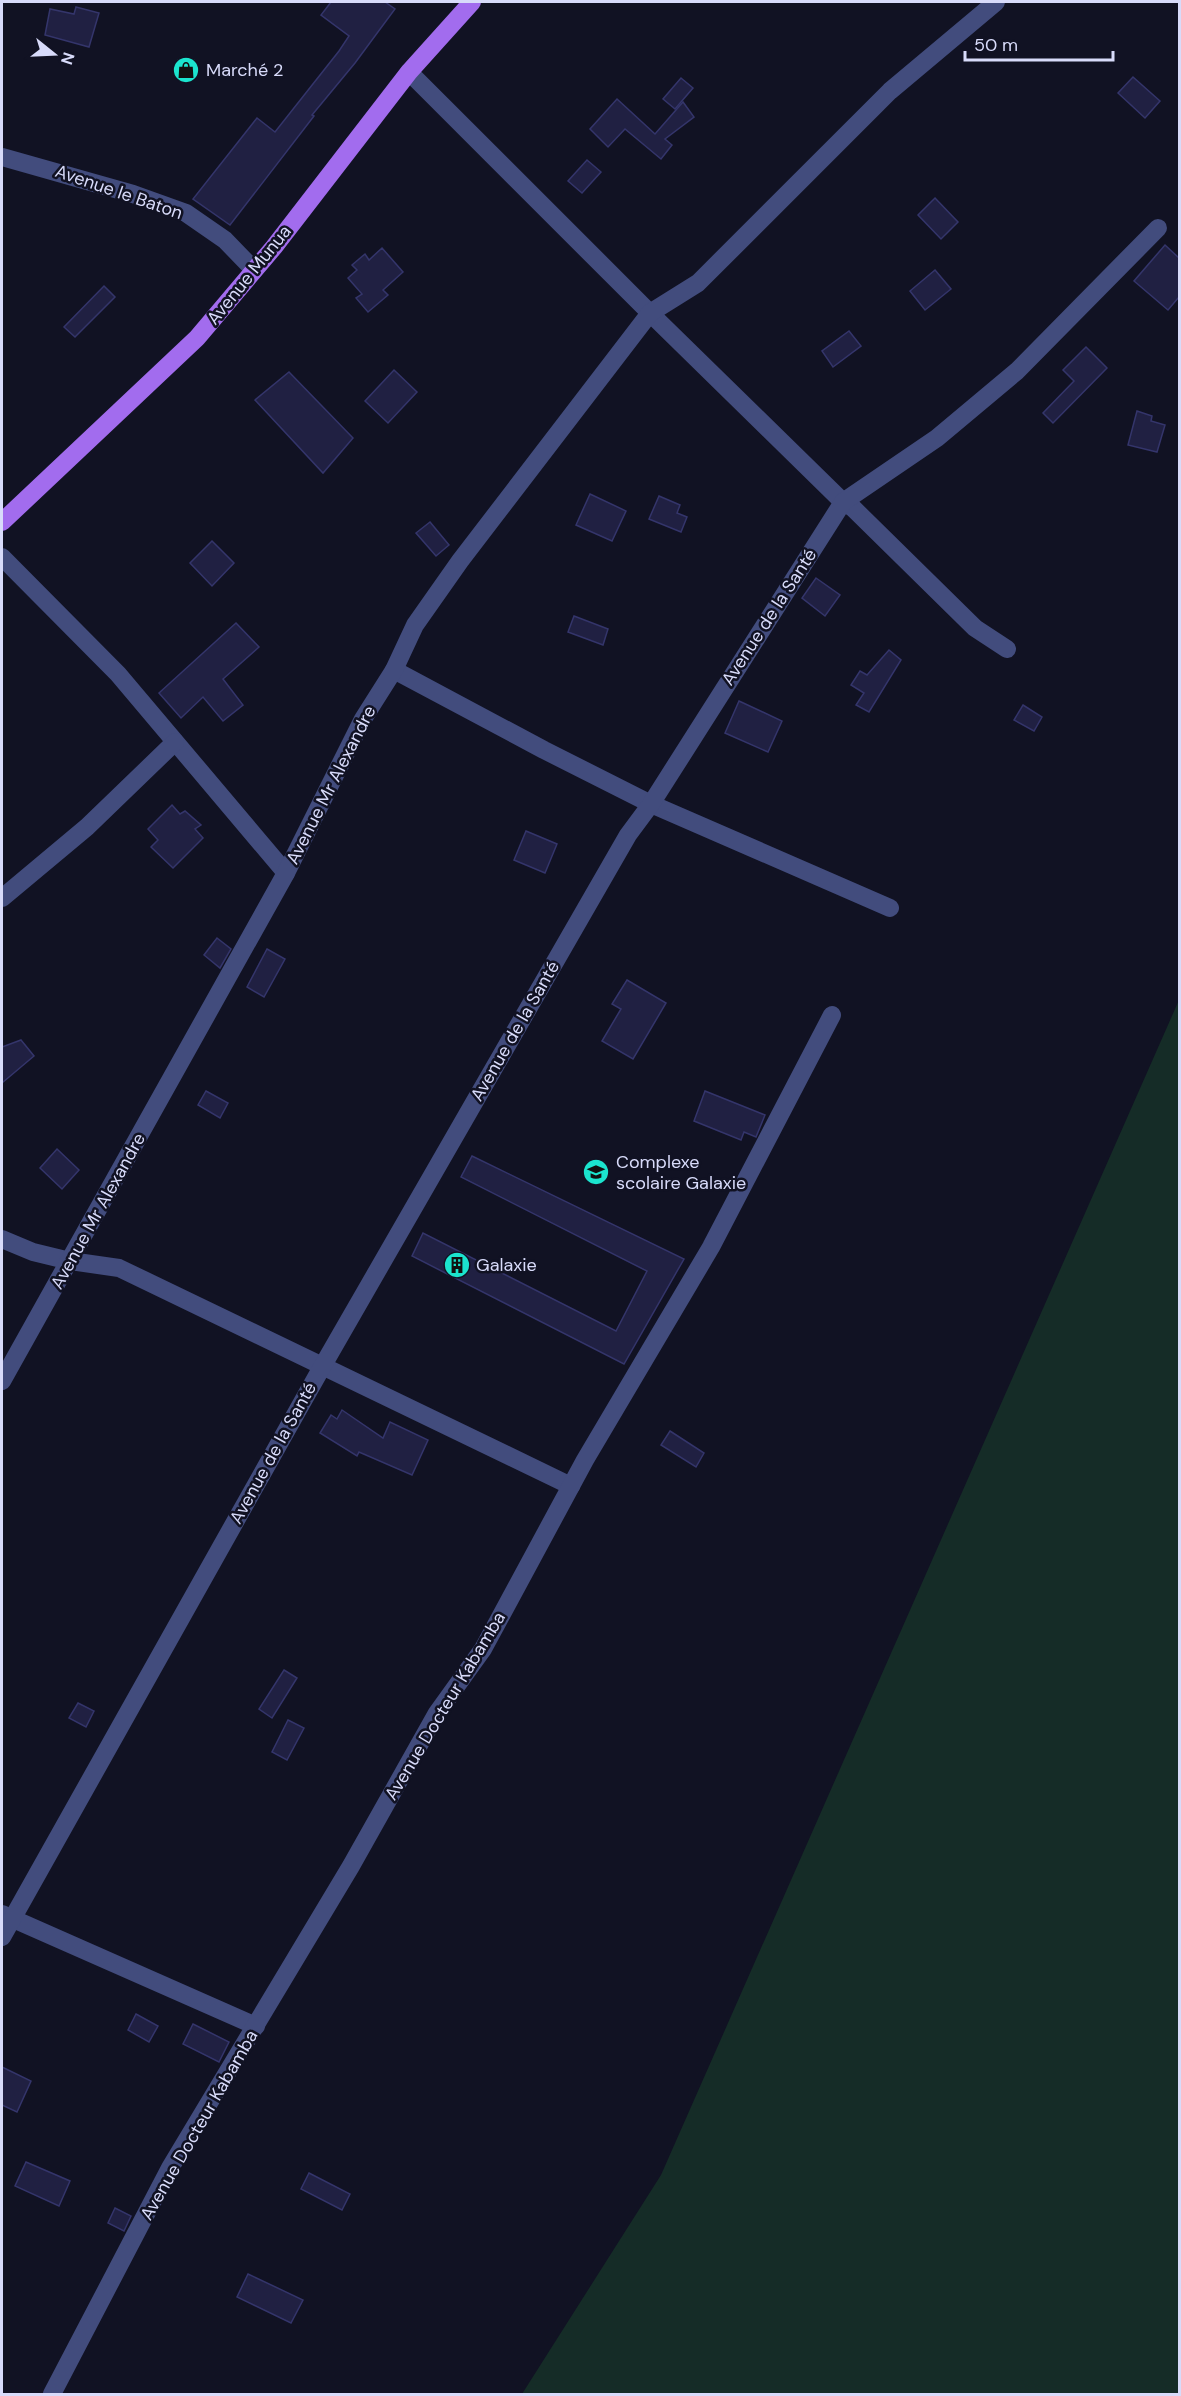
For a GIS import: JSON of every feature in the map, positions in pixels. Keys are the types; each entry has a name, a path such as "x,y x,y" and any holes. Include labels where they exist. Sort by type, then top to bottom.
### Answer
{"main road":[{"name":"Avenue Munua","path":"2,522 197,338 254,270 409,72 470,2"}],"street":[{"path":"650,313 698,283 890,91 996,2"},
{"path":"409,72 843,502 853,508 975,628 1007,648"},
{"name":"Avenue le Baton","path":"2,157 123,191 186,213 225,240 254,270"},
{"name":"Avenue de la Santé","path":"2,1937 7,1916 622,846 843,502 937,438 1017,372 1158,228"},
{"name":"Avenue Mr Alexandre","path":"2,1381 286,873 363,719 394,670 415,625 460,561 650,313"},
{"path":"2,557 118,674 286,873"},
{"path":"394,670 543,750 651,804 890,908"},
{"path":"2,898 87,827 176,742"},
{"name":"Avenue Docteur Kabamba","path":"52,2394 170,2168 351,1866 437,1713 483,1649 571,1486 711,1248 832,1015"},
{"path":"2,1239 33,1252 70,1261 119,1268 571,1486"},
{"path":"7,1916 256,2026"}],"green space":[{"path":"1179,1000 1179,2394 522,2394 661,2175"}],"building":[{"path":"331,2 385,2 395,9 230,225 193,199 257,118 275,132 339,51 349,36 321,15"},
{"path":"76,7 99,13 89,47 45,35 50,9 74,14"},
{"path":"1133,77 1160,101 1145,118 1118,93"},
{"path":"681,78 693,88 675,109 663,99"},
{"path":"617,99 655,134 683,102 694,117 665,139 672,145 661,159 625,129 608,147 590,129"},
{"path":"587,160 601,172 582,193 568,181"},
{"path":"935,198 958,222 941,239 918,215"},
{"path":"1165,245 1179,258 1179,297 1168,310 1134,281"},
{"path":"382,248 403,272 383,290 388,295 368,312 356,298 362,294 348,278 357,270 352,265 365,254 369,260"},
{"path":"935,270 951,289 925,310 910,291"},
{"path":"104,286 115,297 75,337 64,327"},
{"path":"849,331 861,346 833,367 822,351"},
{"path":"1086,347 1107,368 1053,423 1043,413 1074,381 1063,370"},
{"path":"394,370 417,392 388,423 365,401"},
{"path":"289,372 353,438 323,473 255,400"},
{"path":"1137,411 1152,416 1151,421 1165,425 1157,452 1128,445"},
{"path":"590,494 626,511 612,541 576,525"},
{"path":"659,496 680,505 677,513 687,517 681,532 649,519"},
{"path":"430,522 449,545 436,556 416,533"},
{"path":"212,541 234,563 212,586 190,563"},
{"path":"816,578 840,595 825,616 802,598"},
{"path":"574,616 608,629 603,645 568,632"},
{"path":"236,623 259,647 223,679 243,705 223,721 203,697 181,718 159,693"},
{"path":"889,650 901,660 869,712 856,705 864,693 851,685 860,671 867,675"},
{"path":"739,701 782,721 768,752 725,733"},
{"path":"1023,705 1042,717 1034,731 1014,720"},
{"path":"172,805 180,814 185,811 201,825 195,829 203,838 173,868 151,847 158,840 148,829"},
{"path":"526,831 557,844 545,873 514,860"},
{"path":"217,938 231,949 220,968 204,955"},
{"path":"267,949 285,959 264,997 247,987"},
{"path":"627,980 666,1003 633,1059 602,1041 621,1009 612,1004"},
{"path":"21,1040 34,1056 2,1083 2,1047"},
{"path":"206,1091 228,1103 220,1118 198,1105"},
{"path":"705,1091 765,1115 756,1137 744,1132 741,1140 694,1121"},
{"path":"57,1149 79,1170 62,1189 40,1168"},
{"name":"Galaxie","path":"472,1156 684,1259 624,1364 412,1256 423,1233 616,1331 647,1271 461,1177"},
{"path":"342,1410 383,1438 390,1422 428,1440 412,1475 359,1452 357,1456 320,1433 331,1415 337,1419"},
{"path":"670,1431 704,1453 696,1467 661,1445"},
{"path":"284,1670 297,1678 272,1718 259,1709"},
{"path":"78,1703 94,1711 86,1727 69,1718"},
{"path":"288,1720 304,1728 287,1760 272,1752"},
{"path":"136,2014 158,2026 149,2042 128,2030"},
{"path":"193,2024 229,2042 219,2062 183,2044"},
{"path":"2,2067 31,2081 17,2112 2,2105"},
{"path":"26,2162 70,2181 59,2206 15,2186"},
{"path":"309,2173 350,2194 342,2210 301,2189"},
{"path":"115,2208 131,2216 124,2231 108,2223"},
{"path":"248,2274 303,2300 291,2323 237,2297"}],"place":[{"name":"Marché 2","path":"186,70"},
{"name":"Complexe scolaire Galaxie","path":"596,1172"},
{"name":"Galaxie","path":"457,1265"}]}
